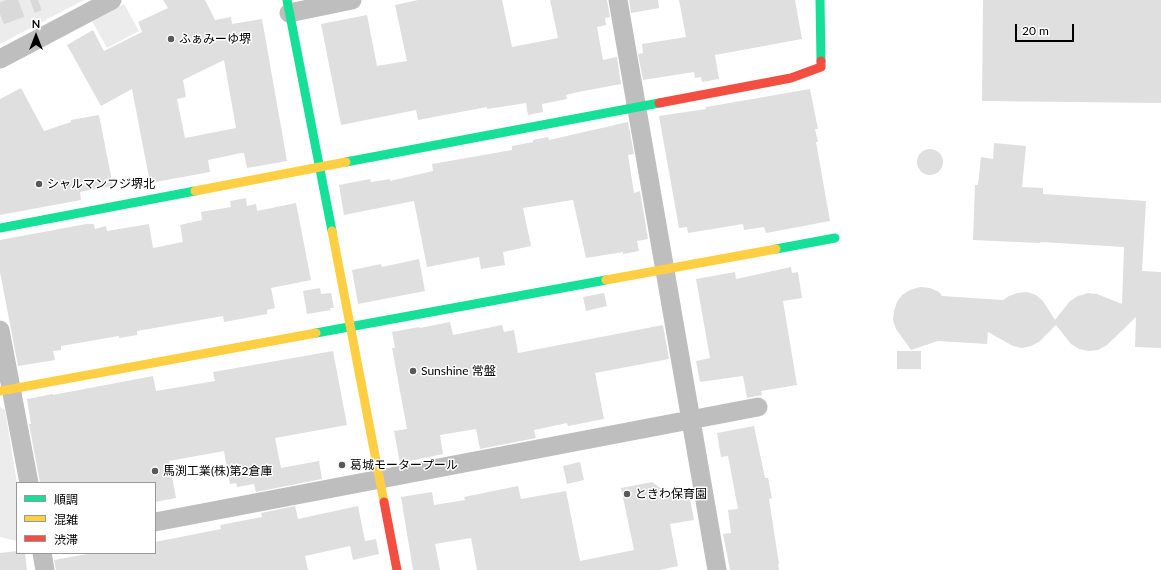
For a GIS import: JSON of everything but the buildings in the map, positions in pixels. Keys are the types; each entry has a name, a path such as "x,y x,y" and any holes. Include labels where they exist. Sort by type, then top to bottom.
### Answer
{"street":[{"path":"0,59 112,0"},
{"path":"352,0 288,7 397,570"},
{"path":"618,0 638,107 716,570"},
{"path":"0,228 791,78 821,67 820,0"},
{"path":"6,390 835,238"},
{"path":"0,330 6,390 29,482"},
{"path":"156,522 758,407"},
{"path":"42,554 45,570"}],"shaded area":[{"path":"0,0 84,0 0,44"},
{"path":"124,4 139,31 107,48 92,21"},
{"path":"0,407 5,410 17,482 16,541 0,537"}],"tunnel":[{"path":"0,14 38,0"}],"traffic: fast":[{"path":"287,0 332,231"},
{"path":"820,0 821,61"},
{"path":"346,162 659,103"},
{"path":"0,228 195,191"},
{"path":"776,249 835,238"},
{"path":"316,333 606,280"}],"traffic: slow":[{"path":"195,191 346,162"},
{"path":"332,231 384,502"},
{"path":"606,280 776,249"},
{"path":"0,391 316,333"}],"traffic: jam":[{"path":"659,103 791,78 821,67 821,61"},
{"path":"384,502 397,570"}],"place":[{"name":"ふぁみーゆ堺","path":"171,39"},
{"name":"シャルマンフジ堺北","path":"39,184"},
{"name":"Sunshine 常盤","path":"413,371"},
{"name":"葛城モータープール","path":"342,465"},
{"name":"馬渕工業(株)第2倉庫","path":"155,471"},
{"name":"ときわ保育園","path":"627,494"}]}
